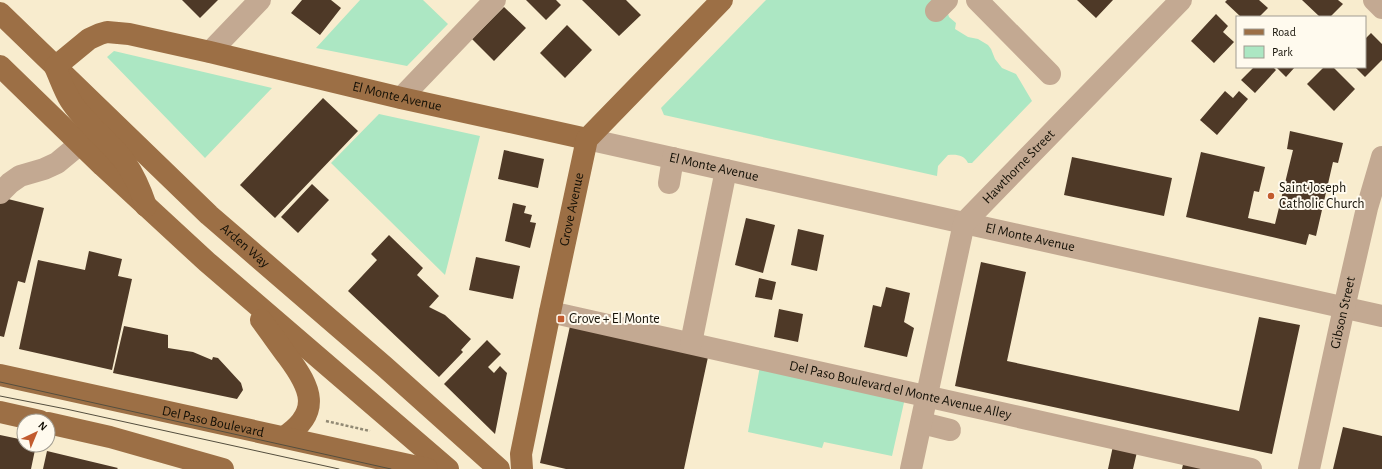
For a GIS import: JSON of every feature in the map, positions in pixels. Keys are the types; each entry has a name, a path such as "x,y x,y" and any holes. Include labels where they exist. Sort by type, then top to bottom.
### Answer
{"main road":[{"path":"587,139 722,0"},
{"name":"Arden Way","path":"0,13 209,215 380,362 499,469"},
{"name":"El Monte Avenue","path":"56,67 89,40 107,32 129,34 401,98 587,139"},
{"path":"0,66 146,206 240,291 448,469"},
{"path":"56,67 71,100 91,127 126,163 141,192 146,206"},
{"name":"Grove Avenue","path":"522,469 521,454 587,139"},
{"path":"240,291 297,370 307,389 308,398 306,414 296,429 284,438"},
{"name":"Del Paso Boulevard","path":"0,375 427,469"},
{"path":"0,412 16,416"},
{"path":"56,425 110,436 223,469"}],"street":[{"path":"210,52 260,0"},
{"path":"401,98 495,0"},
{"path":"977,0 1050,74"},
{"name":"Hawthorne Street","path":"964,223 1181,0"},
{"path":"1374,0 1382,8"},
{"name":"El Monte Avenue","path":"587,139 1382,316"},
{"path":"0,193 20,176 44,170 57,163 80,144"},
{"name":"Gibson Street","path":"1309,469 1367,208 1382,157"},
{"path":"669,183 673,158"},
{"path":"690,343 726,170"},
{"path":"911,469 964,223"},
{"name":"Del Paso Boulevard el Monte Avenue Alley","path":"550,312 1251,469"},
{"path":"922,423 950,430"}],"path":[{"path":"326,421 372,432"}],"green space":[{"path":"360,0 423,0 448,24 407,66 316,48"},
{"path":"766,0 944,0 949,17 956,23 955,29 968,37 978,39 988,45 995,59 1002,68 1016,74 1032,101 972,163 968,163 960,156 948,155 938,166 937,176 664,115 661,108"},
{"path":"114,51 272,88 205,158 107,57"},
{"path":"379,114 480,136 445,275 331,163"},
{"path":"760,366 905,398 892,456 824,442 822,448 748,432"}],"building":[{"path":"182,0 218,0 200,18"},
{"path":"302,0 331,0 341,8 320,35 291,13"},
{"path":"526,0 556,0 561,5 546,20"},
{"path":"582,0 626,0 641,15 619,36"},
{"path":"1077,0 1113,0 1096,18"},
{"path":"1227,0 1259,0 1268,8 1260,16 1240,16 1225,2"},
{"path":"1302,0 1338,0 1343,4 1331,16 1319,16"},
{"path":"504,7 526,28 494,61 472,39"},
{"path":"1216,14 1228,26 1223,32 1234,42 1214,63 1191,41"},
{"path":"567,25 592,50 565,78 540,53"},
{"path":"1371,33 1382,44 1382,60 1365,77 1356,68 1366,68 1366,38"},
{"path":"1253,68 1274,68 1276,70 1255,93 1241,80"},
{"path":"1277,68 1294,68 1286,77"},
{"path":"1323,68 1334,68 1355,89 1334,111 1307,84"},
{"path":"1225,91 1233,98 1239,91 1248,99 1217,135 1200,120"},
{"path":"323,98 358,131 275,218 240,185"},
{"path":"1290,131 1343,143 1338,163 1333,162 1316,236 1309,234 1306,245 1186,217 1201,152 1265,167 1259,192 1254,191 1248,218 1275,224 1293,150 1287,149"},
{"path":"504,150 544,159 538,188 498,179"},
{"path":"1072,157 1172,178 1164,216 1064,195"},
{"path":"312,184 329,200 298,233 281,217"},
{"path":"0,197 44,208 25,283 18,281 4,337 0,336"},
{"path":"513,203 526,206 524,213 532,215 530,222 536,223 530,248 505,241"},
{"path":"746,218 775,225 763,273 735,265"},
{"path":"798,229 824,235 817,271 791,265"},
{"path":"389,235 423,268 417,275 439,296 429,307 445,315 471,339 461,350 463,352 439,377 348,291 377,260 371,254"},
{"path":"89,251 122,259 118,276 132,279 112,370 19,349 38,260 85,270"},
{"path":"476,257 520,266 513,299 469,290"},
{"path":"981,262 1026,272 1007,361 1239,411 1259,317 1300,325 1272,454 955,386"},
{"path":"759,278 776,282 772,300 755,297"},
{"path":"886,287 910,293 904,322 914,328 907,357 864,347 873,305 881,307"},
{"path":"779,309 803,314 798,342 774,337"},
{"path":"124,326 168,335 168,348 193,352 212,360 213,357 218,358 241,383 243,390 237,399 113,373"},
{"path":"570,326 708,357 684,469 566,469 540,463"},
{"path":"487,340 501,354 488,367 494,373 500,366 507,373 495,434 444,384"},
{"path":"1343,427 1382,436 1382,469 1333,469"},
{"path":"0,435 16,438 16,453 34,453 31,469 0,469"},
{"path":"1113,446 1137,452 1133,469 1108,469"},
{"path":"47,453 55,453 118,468 117,469 43,469"},
{"path":"1184,460 1207,469 1182,469"}],"tram line":[{"path":"0,382 391,469"},
{"path":"0,396 339,469"}],"place":[{"name":"Saint Joseph Catholic Church","path":"1271,196"},
{"name":"Grove + El Monte","path":"561,319"}]}
